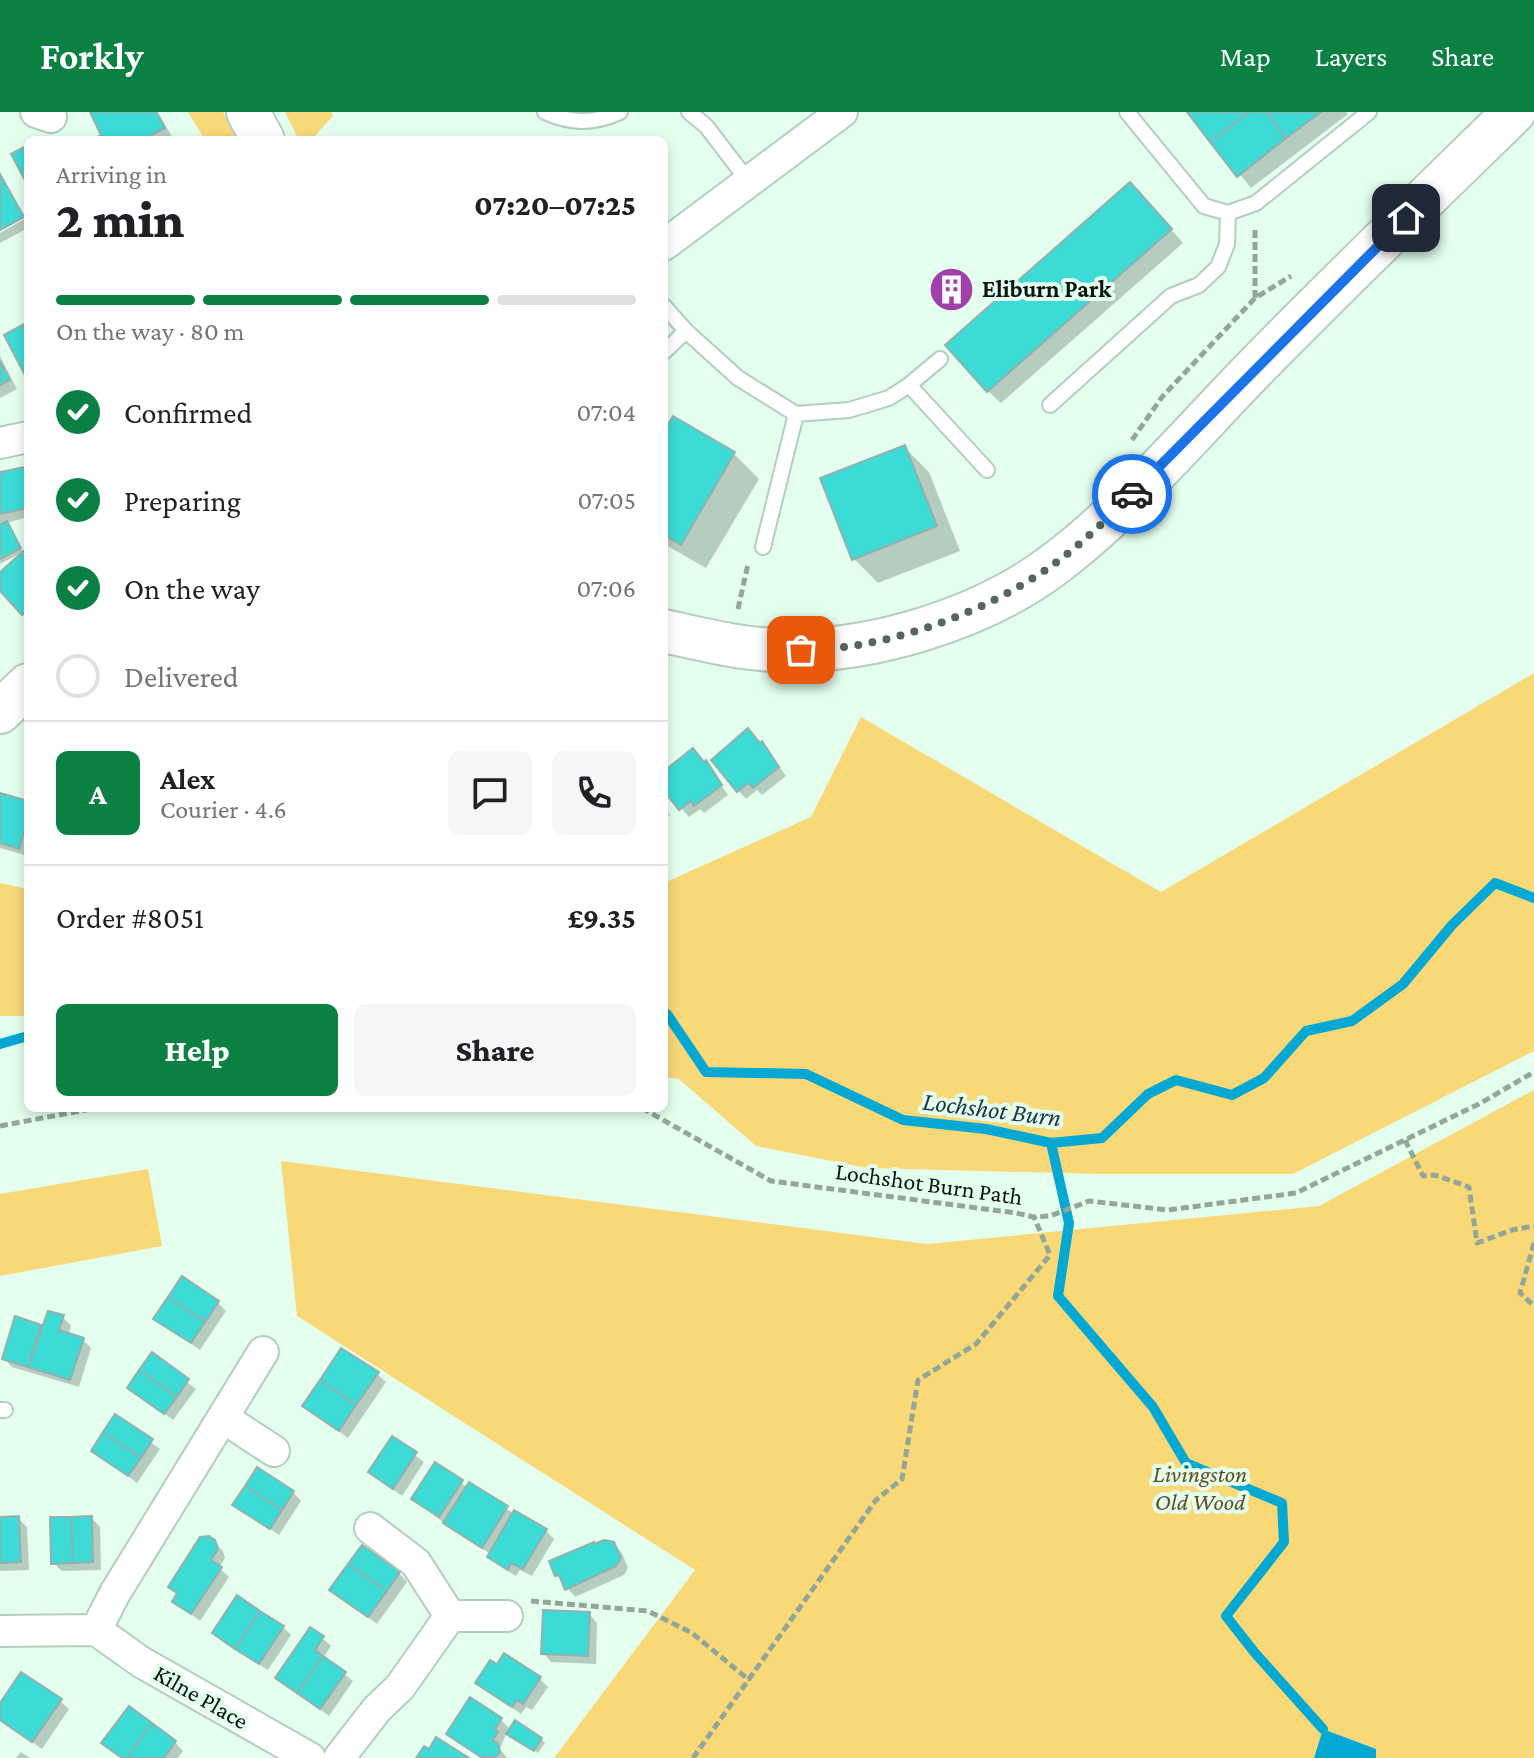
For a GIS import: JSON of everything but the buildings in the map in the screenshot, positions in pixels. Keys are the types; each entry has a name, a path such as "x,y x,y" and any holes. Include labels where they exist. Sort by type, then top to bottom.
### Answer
{"street":[{"path":"248,112 261,136"},
{"path":"668,630 736,619 776,650 827,650 874,642 943,621 998,599 1056,563 1118,508 1319,303 1514,112"},
{"path":"668,242 835,118"},
{"path":"0,443 24,438"},
{"path":"0,1631 96,1630 263,1352"},
{"path":"225,1419 274,1451"},
{"path":"370,1528 416,1563 450,1616"},
{"path":"450,1616 507,1616"},
{"path":"339,1758 377,1709 400,1687 450,1616"},
{"name":"Kilne Place","path":"96,1630 141,1662 310,1758"}],"lane":[{"path":"545,112 575,123 604,120 620,112"},
{"path":"689,112 706,126 749,182"},
{"path":"1127,112 1204,206 1228,213 1256,203 1369,112"},
{"path":"1050,405 1171,296 1199,285 1218,267 1227,244 1228,213"},
{"path":"668,311 738,378 796,414 849,410 889,398 940,359"},
{"path":"668,348 686,331"},
{"path":"909,385 987,470"},
{"path":"763,547 796,414"}],"path":[{"path":"1255,298 1256,203"},
{"path":"1129,445 1162,397 1255,298 1293,275"},
{"path":"736,619 748,561 763,547"},
{"name":"Lochshot Burn Path","path":"649,1112 771,1181 1034,1217 1050,1216 1089,1201 1168,1210 1296,1193 1479,1104 1534,1072"},
{"path":"0,1126 75,1112"},
{"path":"1405,1140 1423,1176 1435,1175 1469,1187 1477,1243 1512,1230 1534,1226"},
{"path":"693,1758 876,1500 902,1479 918,1380 976,1344 1050,1255 1034,1217"},
{"path":"1534,1243 1520,1293 1534,1306"},
{"path":"507,1616 528,1601 648,1611 692,1633 749,1680"}],"green space":[{"path":"188,112 223,112 236,136 203,136"},
{"path":"285,112 331,112 333,116 315,136 297,136"},
{"path":"1534,673 1534,1051 1293,1174 1098,1174 867,1168 756,1146 679,1079 668,1078 668,881 811,817 861,717 1161,892"},
{"path":"0,883 24,888 24,1016 0,1016"},
{"name":"Livingston Old Wood","path":"1534,1090 1534,1758 1376,1758 1376,1749 1323,1729 1314,1758 554,1758 695,1570 297,1316 281,1161 927,1244 1319,1206"},
{"path":"148,1169 162,1246 0,1276 0,1194"}],"water":[{"path":"1323,1729 1376,1749 1376,1758 1314,1758"}],"waterway":[{"name":"Lochshot Burn","path":"668,1015 706,1072 806,1074 903,1120 986,1129 1051,1143 1102,1138 1148,1094 1176,1080 1232,1095 1264,1078 1306,1031 1352,1021 1403,984 1452,925 1495,883 1534,898"},
{"name":"Lochshot Burn","path":"0,1044 24,1037"},
{"path":"1051,1143 1069,1223 1058,1296 1153,1407 1186,1463 1282,1503 1284,1542 1226,1616 1323,1729"}],"way so far":[{"path":"801,650 827,650 874,642 943,621 998,599 1056,563 1132,494"}],"place":[{"name":"Eliburn Park","path":"951,289"}],"route":[{"path":"1132,494 1406,218"}]}
